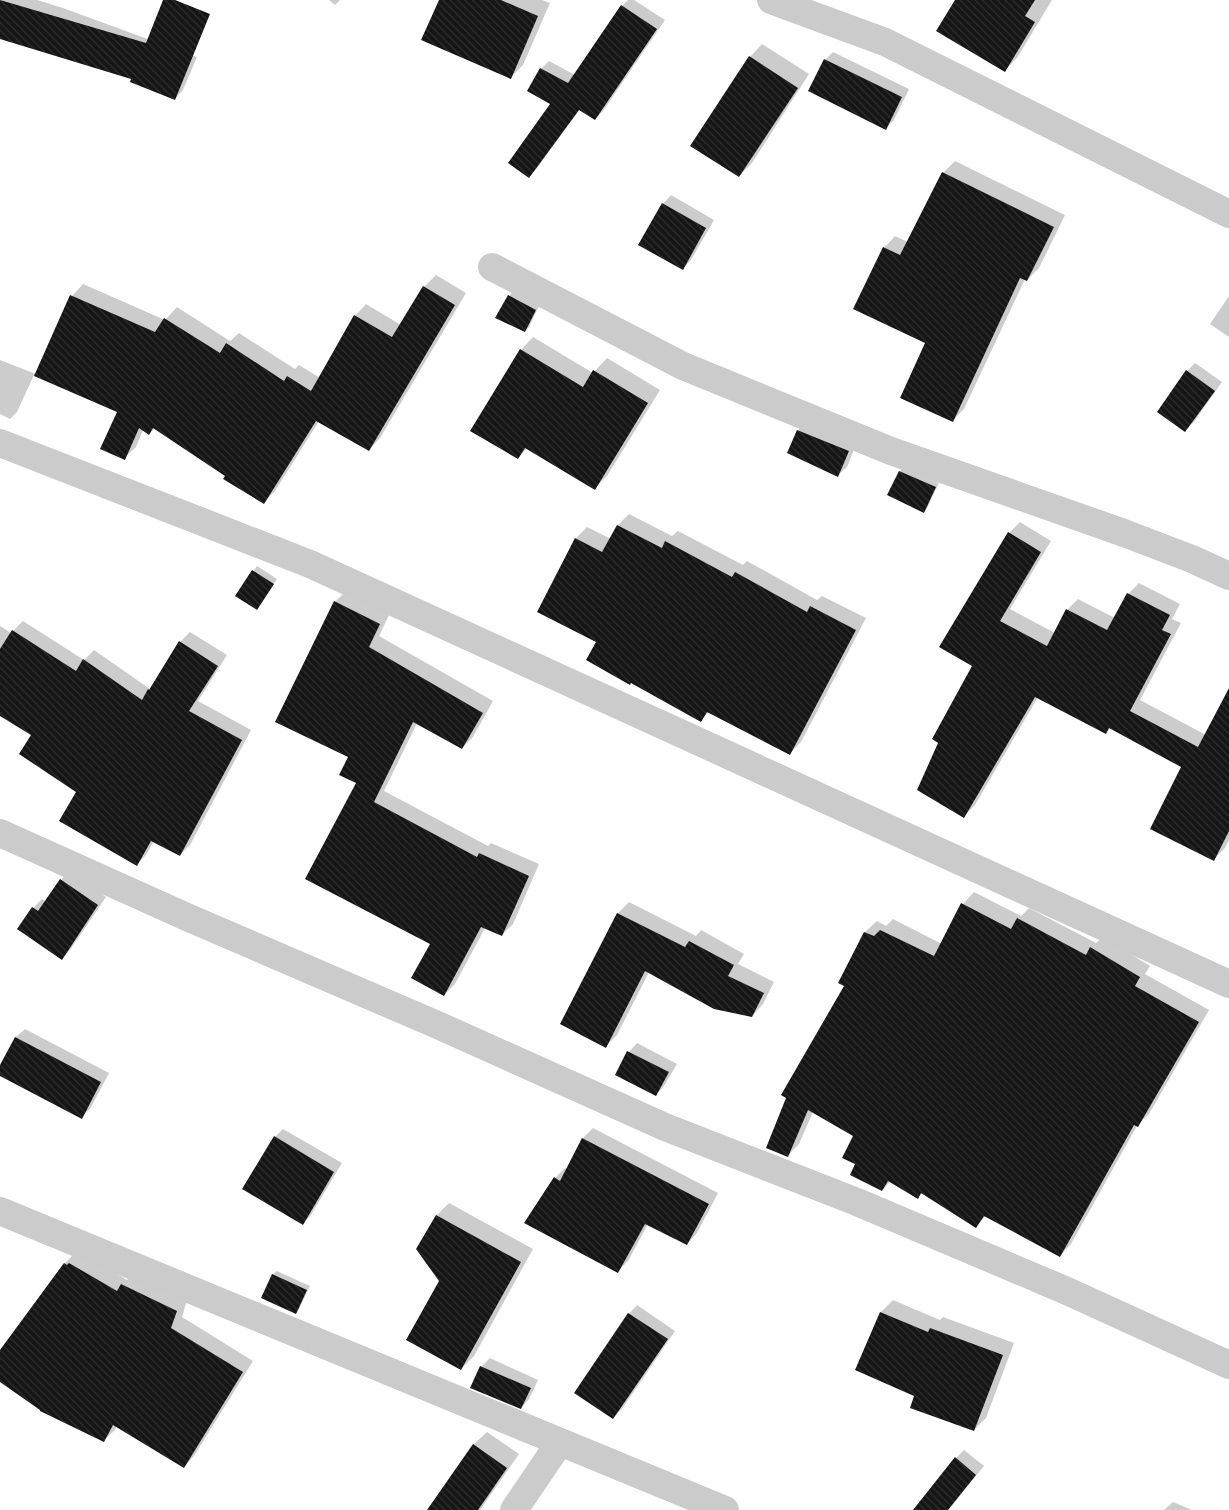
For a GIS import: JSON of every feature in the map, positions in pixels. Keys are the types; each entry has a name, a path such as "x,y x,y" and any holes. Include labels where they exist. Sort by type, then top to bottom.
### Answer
{"street":[{"path":"771,0 884,42 1229,214"},
{"path":"492,267 683,366 891,451 1124,533 1192,559 1229,576"},
{"path":"0,443 310,564 1229,984"},
{"path":"0,833 665,1127 857,1202 1067,1291 1229,1365"},
{"path":"0,1211 725,1510"},
{"path":"514,1510 560,1442"}],"building":[{"path":"0,0 146,43 163,0 175,0 210,14 175,100 130,82 131,79 0,39"},
{"path":"439,0 501,0 538,16 511,79 421,40"},
{"path":"955,0 1035,0 1025,16 1035,22 1005,72 936,31"},
{"path":"621,5 657,29 595,120 579,110 529,178 508,163 550,104 527,91 540,68 568,83"},
{"path":"749,56 798,88 739,177 690,146"},
{"path":"824,59 902,97 886,130 808,91"},
{"path":"942,172 1054,227 1027,281 1020,278 953,422 900,398 925,343 853,309 883,247 900,255"},
{"path":"662,203 706,228 683,270 638,245"},
{"path":"423,286 455,305 369,451 316,421 264,504 223,479 225,476 153,428 149,435 139,428 125,460 100,449 117,412 34,376 70,295 155,332 164,318 220,353 226,343 284,381 287,376 311,391 354,315 392,337"},
{"path":"508,295 536,310 525,332 495,318"},
{"path":"520,349 583,387 593,370 648,403 595,490 525,448 518,459 470,431"},
{"path":"1186,370 1215,391 1185,432 1157,412"},
{"path":"797,430 849,451 838,477 787,453"},
{"path":"899,471 936,487 924,513 887,495"},
{"path":"617,525 662,548 665,541 732,577 735,572 807,612 810,606 856,630 790,755 707,712 701,722 631,683 630,685 586,660 596,642 537,612 575,538 602,552"},
{"path":"1008,532 1041,552 1000,621 1047,646 1066,609 1107,630 1127,593 1170,615 1162,630 1171,634 1130,711 1198,747 1229,688 1229,831 1214,861 1150,829 1181,767 1109,728 1106,734 1035,697 964,818 917,790 938,743 932,739 972,666 939,647"},
{"path":"252,570 274,584 257,610 235,596"},
{"path":"334,601 380,624 369,647 483,713 462,749 413,722 374,802 477,857 479,853 529,876 502,936 481,927 444,996 411,978 430,944 305,879 356,783 339,775 348,757 275,722"},
{"path":"12,630 76,671 83,659 142,700 179,641 218,666 189,711 242,740 180,856 151,841 137,866 59,821 76,792 19,754 31,735 0,716 0,649"},
{"path":"60,879 98,905 62,960 17,929 32,907 38,911"},
{"path":"961,903 1011,929 1017,918 1086,955 1090,947 1140,977 1135,986 1199,1022 1138,1127 1134,1125 1060,1257 984,1216 976,1228 921,1193 918,1199 888,1181 882,1191 850,1175 855,1164 842,1158 853,1136 808,1110 788,1157 766,1148 786,1098 781,1095 844,986 838,983 864,932 874,936 880,930 934,956"},
{"path":"617,913 685,947 689,941 734,965 728,976 764,993 752,1017 714,1009 645,971 606,1048 560,1024"},
{"path":"15,1037 101,1082 82,1119 0,1076 0,1065"},
{"path":"627,1051 669,1072 656,1096 615,1075"},
{"path":"274,1136 334,1172 303,1225 242,1189"},
{"path":"582,1138 709,1204 687,1245 645,1224 618,1273 524,1223 554,1177 560,1181"},
{"path":"436,1215 521,1262 461,1370 406,1340 439,1281 416,1249"},
{"path":"64,1263 67,1265 69,1263 117,1291 121,1284 177,1311 171,1328 243,1372 184,1468 113,1425 104,1442 40,1411 0,1382 0,1350"},
{"path":"272,1274 307,1290 296,1314 261,1298"},
{"path":"880,1312 928,1332 930,1328 1003,1355 974,1431 910,1408 914,1396 855,1370"},
{"path":"628,1313 668,1339 613,1419 574,1393"},
{"path":"480,1366 531,1388 521,1409 470,1388"},
{"path":"473,1444 507,1468 478,1510 427,1510"},
{"path":"955,1457 976,1475 948,1510 913,1510"}]}
